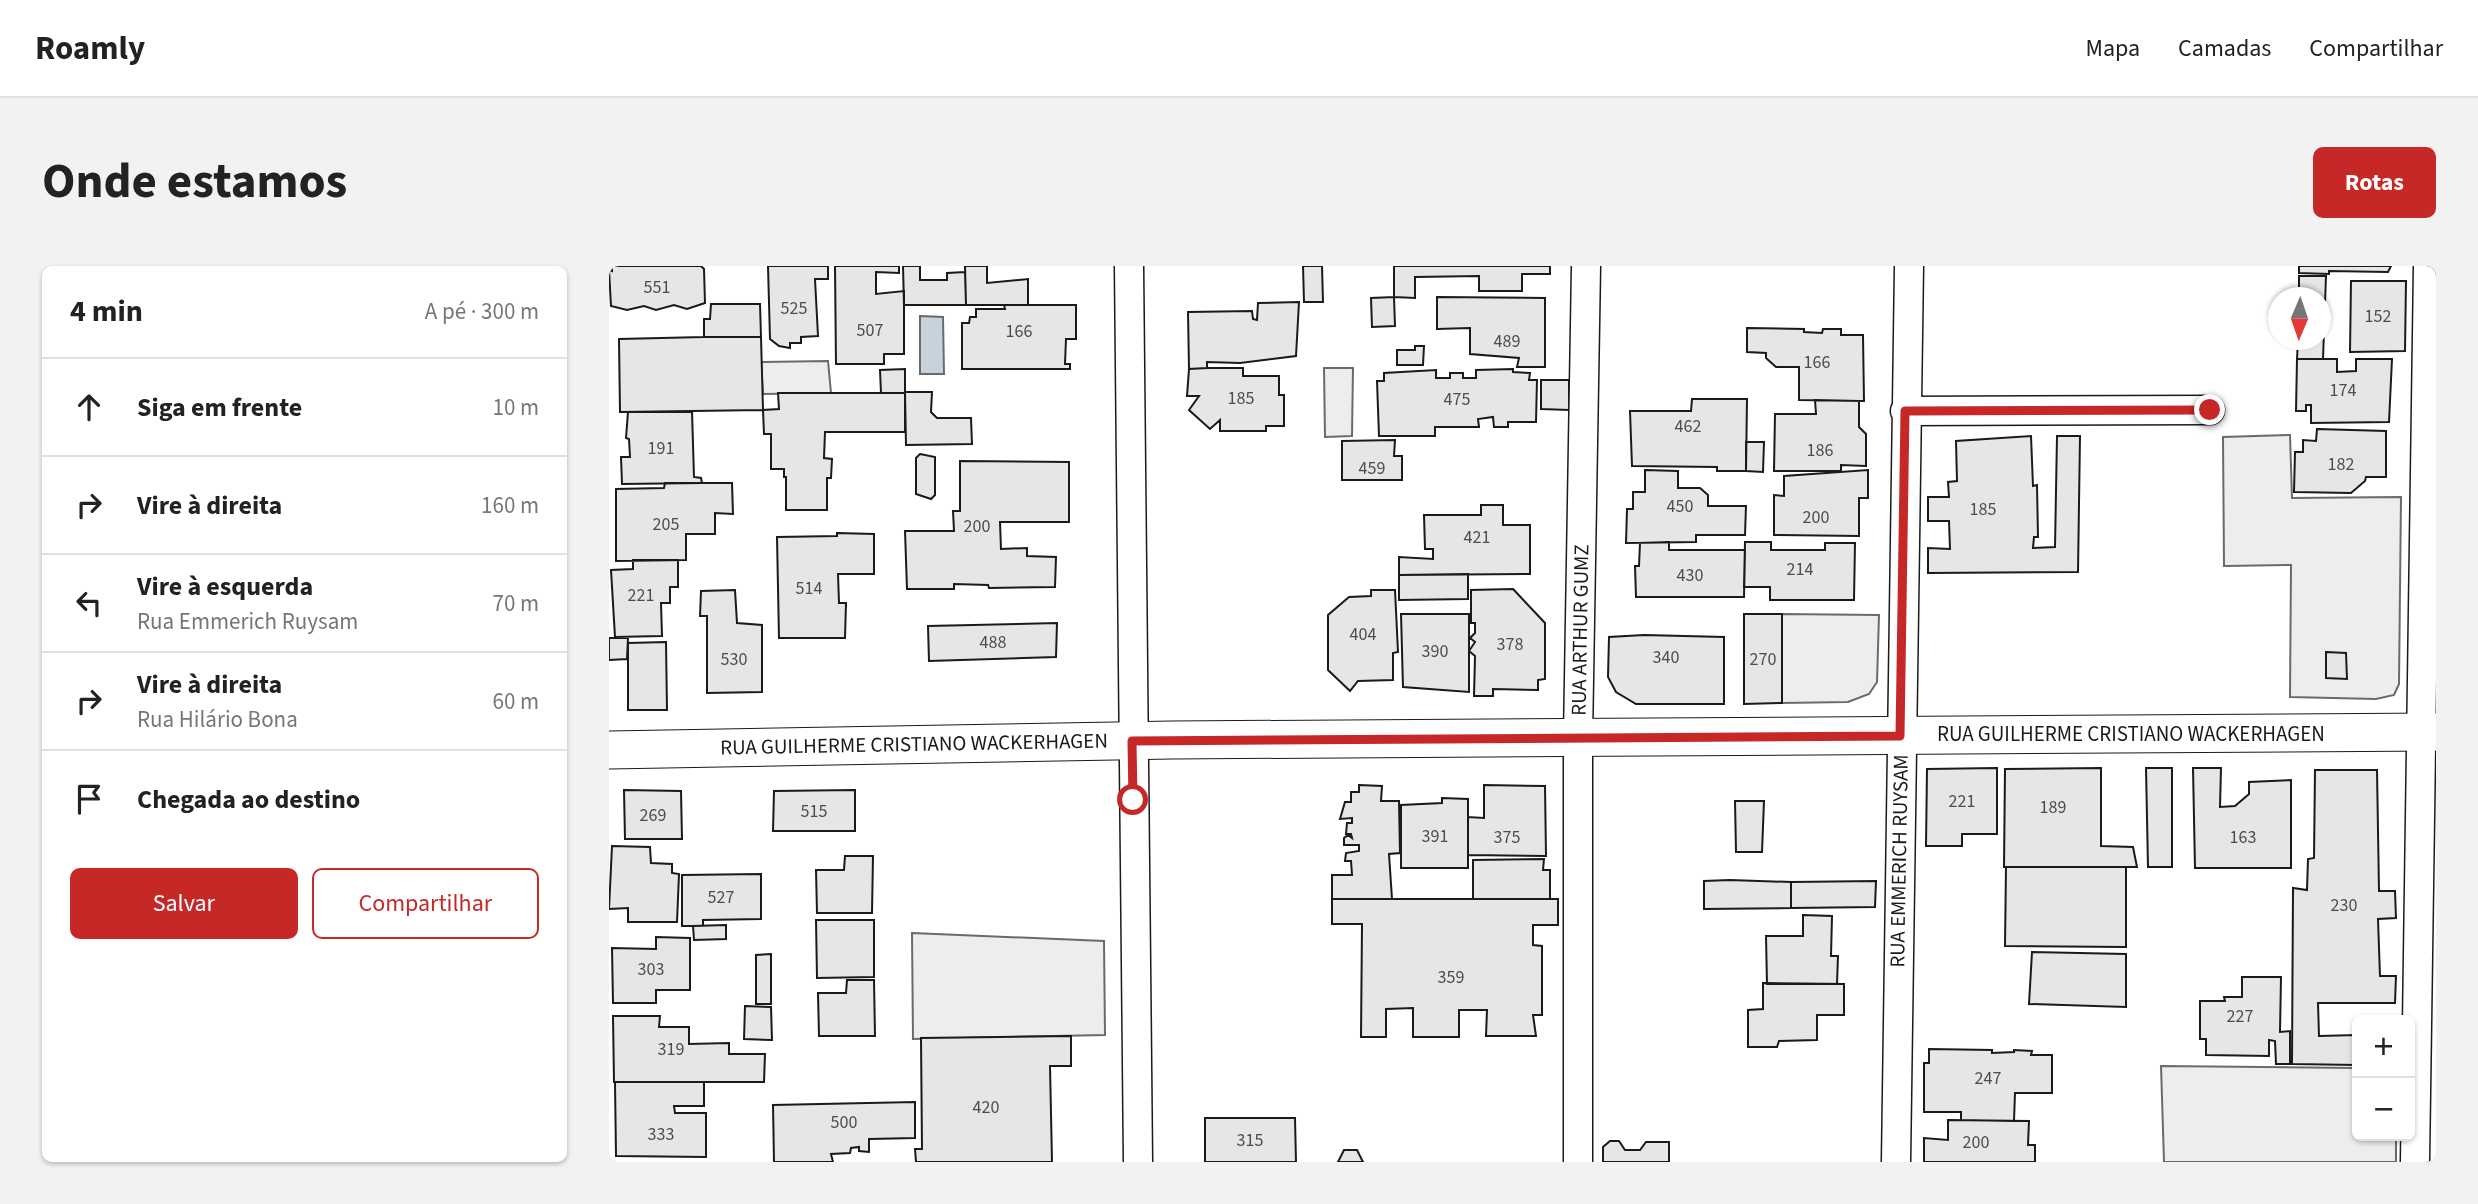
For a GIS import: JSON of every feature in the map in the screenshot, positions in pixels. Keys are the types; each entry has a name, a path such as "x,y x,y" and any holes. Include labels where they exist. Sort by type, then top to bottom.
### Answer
{"street":[{"path":"1129,266 1137,1162"},
{"name":"RUA ARTHUR GUMZ","path":"1578,1162 1579,738 1586,266"},
{"name":"RUA EMMERICH RUYSAM","path":"1896,1162 1900,736 1909,266"},
{"path":"2415,1162 2429,732 2428,266"},
{"path":"1905,411 2210,410"},
{"name":"RUA GUILHERME CRISTIANO WACKERHAGEN","path":"609,750 1132,741 2429,732"}],"shaded area":[{"path":"920,316 943,317 944,374 920,374"},
{"path":"828,361 831,393 763,394 761,362"},
{"path":"1324,368 1353,368 1352,436 1325,437"},
{"path":"2290,435 2292,498 2401,497 2399,684 2394,695 2376,699 2290,697 2291,565 2224,566 2223,437"},
{"path":"1782,614 1879,615 1877,682 1869,694 1848,702 1782,703"},
{"path":"912,933 1104,941 1105,1035 913,1039"},
{"path":"2161,1066 2352,1068 2352,1141 2396,1141 2396,1162 2164,1162"}],"building":[{"path":"612,266 701,266 704,269 705,303 687,309 674,305 656,310 644,306 627,310 611,306 609,270 612,271"},
{"path":"768,266 828,266 828,279 815,279 818,336 801,337 801,343 790,343 790,348 779,346 770,339"},
{"path":"835,266 899,266 899,273 876,272 876,294 904,291 904,354 884,354 884,364 836,364"},
{"path":"903,266 920,266 920,280 947,280 947,273 965,272 966,305 904,305"},
{"path":"965,266 987,266 987,283 1028,279 1028,305 966,305"},
{"path":"1303,266 1322,266 1323,302 1304,302"},
{"path":"1394,266 1550,266 1550,274 1522,274 1522,291 1479,291 1479,276 1415,277 1415,298 1394,297"},
{"path":"2299,266 2391,266 2388,272 2329,271 2329,274 2299,273"},
{"path":"2299,276 2326,276 2326,287 2299,287"},
{"path":"2351,281 2406,281 2405,351 2350,352"},
{"path":"1394,297 1395,326 1372,327 1371,298"},
{"path":"1437,297 1545,298 1545,367 1517,367 1519,358 1470,354 1470,328 1437,329"},
{"path":"1299,302 1296,356 1240,363 1207,362 1207,368 1189,369 1188,312 1252,311 1253,319 1257,320 1258,303"},
{"path":"711,304 760,304 761,337 704,337 704,319 710,319"},
{"path":"1004,305 1076,305 1076,339 1066,339 1065,364 1070,364 1070,369 962,369 962,323 969,323 970,317 976,317 976,309 1005,309"},
{"path":"1747,328 1804,329 1804,332 1822,333 1823,329 1841,329 1841,335 1863,335 1864,401 1799,400 1799,367 1776,367 1766,358 1766,353 1747,352"},
{"path":"761,337 763,410 620,412 619,339"},
{"path":"1415,346 1424,346 1423,365 1397,365 1397,350 1415,350"},
{"path":"2297,350 2323,350 2323,359 2297,359"},
{"path":"2297,359 2337,359 2337,372 2356,371 2356,359 2392,359 2389,422 2311,423 2311,405 2306,405 2306,411 2296,411"},
{"path":"1243,368 1243,376 1279,376 1279,395 1284,395 1284,426 1266,426 1266,431 1220,431 1220,420 1210,429 1189,410 1199,396 1187,396 1189,369"},
{"path":"905,369 905,393 881,393 880,370"},
{"path":"1513,369 1513,372 1530,373 1529,380 1537,380 1536,422 1508,422 1508,427 1494,427 1493,417 1478,419 1479,427 1435,427 1435,436 1379,436 1377,381 1384,381 1384,373 1436,370 1436,378 1450,378 1450,373 1463,373 1463,378 1476,378 1476,370"},
{"path":"1541,380 1569,380 1569,410 1541,409"},
{"path":"905,392 932,392 931,412 937,418 971,418 972,444 906,445"},
{"path":"778,393 905,393 905,432 825,432 824,458 832,459 831,478 827,478 827,510 786,510 784,469 771,469 771,434 764,434 763,410 779,409"},
{"path":"1692,399 1747,399 1746,471 1717,471 1717,467 1632,466 1630,411 1691,411"},
{"path":"1815,400 1859,401 1859,427 1866,434 1866,466 1841,465 1841,471 1774,471 1775,414 1816,414"},
{"path":"692,411 694,477 701,478 702,483 622,484 621,457 630,457 629,439 626,438 628,412"},
{"path":"2317,429 2386,431 2386,477 2366,477 2351,493 2294,492 2295,452 2303,452 2303,440 2316,441"},
{"path":"2031,436 2033,486 2037,485 2038,537 2034,537 2033,548 2055,547 2057,436 2080,436 2078,572 1928,573 1928,548 1950,549 1949,521 1928,521 1928,497 1949,497 1948,482 1957,481 1956,441"},
{"path":"1395,440 1394,456 1402,456 1402,480 1342,480 1342,441"},
{"path":"1746,442 1764,442 1763,472 1746,471"},
{"path":"920,454 935,457 935,495 931,499 916,494 916,458"},
{"path":"960,461 1069,462 1069,522 1000,522 1001,549 1027,548 1027,556 1056,557 1055,587 989,588 988,585 954,584 954,589 907,589 905,531 954,531 953,511 960,511"},
{"path":"1645,470 1678,471 1678,488 1700,488 1708,495 1708,506 1746,506 1745,535 1696,535 1696,542 1626,543 1627,509 1633,509 1633,492 1645,492"},
{"path":"1868,470 1868,498 1859,498 1859,536 1774,535 1774,495 1784,496 1784,476"},
{"path":"665,483 732,483 733,514 715,513 715,534 686,534 686,560 616,561 616,489 664,488"},
{"path":"1481,505 1503,505 1503,525 1530,525 1530,574 1399,575 1399,557 1433,559 1433,549 1425,549 1424,515 1481,515"},
{"path":"837,533 874,534 874,574 838,574 839,603 846,603 845,638 779,638 777,537 837,536"},
{"path":"1669,542 1669,550 1745,550 1744,597 1636,597 1635,566 1639,566 1640,543"},
{"path":"1745,542 1771,542 1771,550 1825,550 1825,543 1855,543 1854,600 1770,600 1770,587 1744,587"},
{"path":"633,560 678,560 678,587 670,587 670,603 661,603 662,636 615,637 611,570 633,569"},
{"path":"1468,574 1468,599 1399,600 1399,575"},
{"path":"1513,589 1545,623 1545,679 1538,680 1538,690 1493,689 1493,696 1474,696 1475,656 1469,651 1475,642 1470,638 1475,633 1475,623 1471,623 1471,590"},
{"path":"735,590 737,623 762,625 762,692 707,693 707,616 700,616 701,591"},
{"path":"1371,590 1395,590 1398,652 1393,653 1393,680 1358,681 1350,691 1328,670 1328,615 1349,597 1371,596"},
{"path":"1401,614 1469,614 1469,692 1403,687"},
{"path":"1744,614 1782,614 1782,703 1744,704"},
{"path":"1057,623 1056,657 929,661 928,626"},
{"path":"1609,637 1724,637 1724,704 1636,704 1616,692 1608,677"},
{"path":"609,638 628,638 627,659 609,660"},
{"path":"666,642 667,710 628,710 628,643"},
{"path":"2326,652 2346,653 2347,679 2326,678"},
{"path":"1997,768 1997,834 1962,834 1962,846 1926,846 1927,769"},
{"path":"2101,768 2101,846 2133,847 2137,867 2004,867 2005,769"},
{"path":"2146,768 2172,768 2172,867 2148,867"},
{"path":"2193,768 2221,768 2220,807 2235,806 2249,794 2249,782 2291,780 2291,868 2195,868"},
{"path":"2315,770 2377,770 2379,891 2395,891 2396,918 2378,919 2380,976 2396,976 2395,1003 2318,1003 2319,1036 2352,1035 2352,1065 2292,1064 2293,888 2307,890 2308,859 2314,858"},
{"path":"1359,785 1382,786 1381,801 1399,801 1400,853 1389,854 1392,899 1332,899 1332,875 1352,875 1351,861 1345,861 1346,853 1359,851 1359,845 1344,845 1344,838 1348,835 1352,838 1351,834 1346,834 1347,823 1352,823 1352,818 1340,819 1345,802 1351,802 1351,792 1359,792"},
{"path":"1484,785 1545,786 1546,856 1468,855 1468,817 1484,818"},
{"path":"624,790 681,791 682,839 625,839"},
{"path":"855,790 855,831 773,831 774,791"},
{"path":"1442,798 1468,799 1468,868 1401,868 1401,805 1442,803"},
{"path":"1735,801 1764,801 1762,852 1736,852"},
{"path":"612,846 650,847 651,863 672,864 672,873 679,874 677,922 628,922 628,908 609,909"},
{"path":"845,856 873,856 872,913 817,913 816,870 844,870"},
{"path":"1544,859 1543,870 1550,870 1550,899 1473,899 1473,860"},
{"path":"2006,867 2126,867 2126,947 2005,946"},
{"path":"761,874 761,919 703,920 703,926 682,926 682,875"},
{"path":"1704,881 1791,882 1791,908 1704,909"},
{"path":"1876,881 1875,907 1791,908 1791,882"},
{"path":"1332,899 1558,899 1558,925 1533,925 1533,945 1542,946 1542,1015 1533,1015 1536,1036 1486,1036 1487,1010 1459,1010 1459,1037 1413,1037 1413,1008 1386,1009 1386,1037 1361,1037 1362,924 1332,924"},
{"path":"1803,915 1832,916 1831,956 1838,956 1837,984 1767,984 1766,936 1803,936"},
{"path":"816,920 874,920 874,977 817,978"},
{"path":"726,925 726,939 694,940 693,926"},
{"path":"656,937 690,938 690,990 656,990 656,1003 613,1003 612,948 656,949"},
{"path":"2032,952 2126,954 2126,1007 2029,1004"},
{"path":"771,954 771,1004 756,1004 756,955"},
{"path":"2242,977 2281,977 2280,1032 2290,1031 2290,1064 2276,1064 2275,1041 2269,1040 2269,1056 2206,1055 2206,1039 2200,1039 2200,1001 2225,1001 2224,997 2242,997"},
{"path":"847,980 874,980 875,1036 819,1036 818,993 846,993"},
{"path":"1763,983 1844,984 1844,1015 1817,1015 1817,1040 1779,1041 1777,1047 1748,1047 1748,1010 1763,1009"},
{"path":"745,1006 771,1007 772,1040 744,1039"},
{"path":"613,1016 660,1016 659,1027 689,1027 689,1044 729,1043 729,1054 765,1054 764,1082 614,1082"},
{"path":"1071,1036 1071,1066 1050,1066 1052,1162 916,1162 915,1149 922,1149 921,1038"},
{"path":"1929,1049 1992,1050 1992,1053 2014,1050 2032,1051 2031,1055 2052,1055 2052,1093 2015,1093 2014,1121 1961,1120 1961,1112 1924,1112 1924,1063 1929,1063"},
{"path":"615,1082 704,1082 704,1106 674,1106 675,1113 706,1113 706,1157 616,1156"},
{"path":"915,1102 915,1138 869,1139 869,1152 859,1151 859,1147 851,1148 850,1153 831,1154 833,1162 774,1162 773,1105"},
{"path":"1205,1118 1295,1118 1296,1162 1205,1162"},
{"path":"1948,1120 2029,1121 2028,1145 2035,1145 2035,1162 1924,1162 1924,1138 1948,1140"},
{"path":"1610,1141 1619,1141 1625,1150 1640,1150 1646,1142 1669,1142 1669,1162 1603,1162 1603,1147"},
{"path":"1344,1150 1357,1150 1363,1162 1338,1162"}],"route":[{"path":"1133,800 1132,741 1900,736 1905,411 2210,410"}]}
